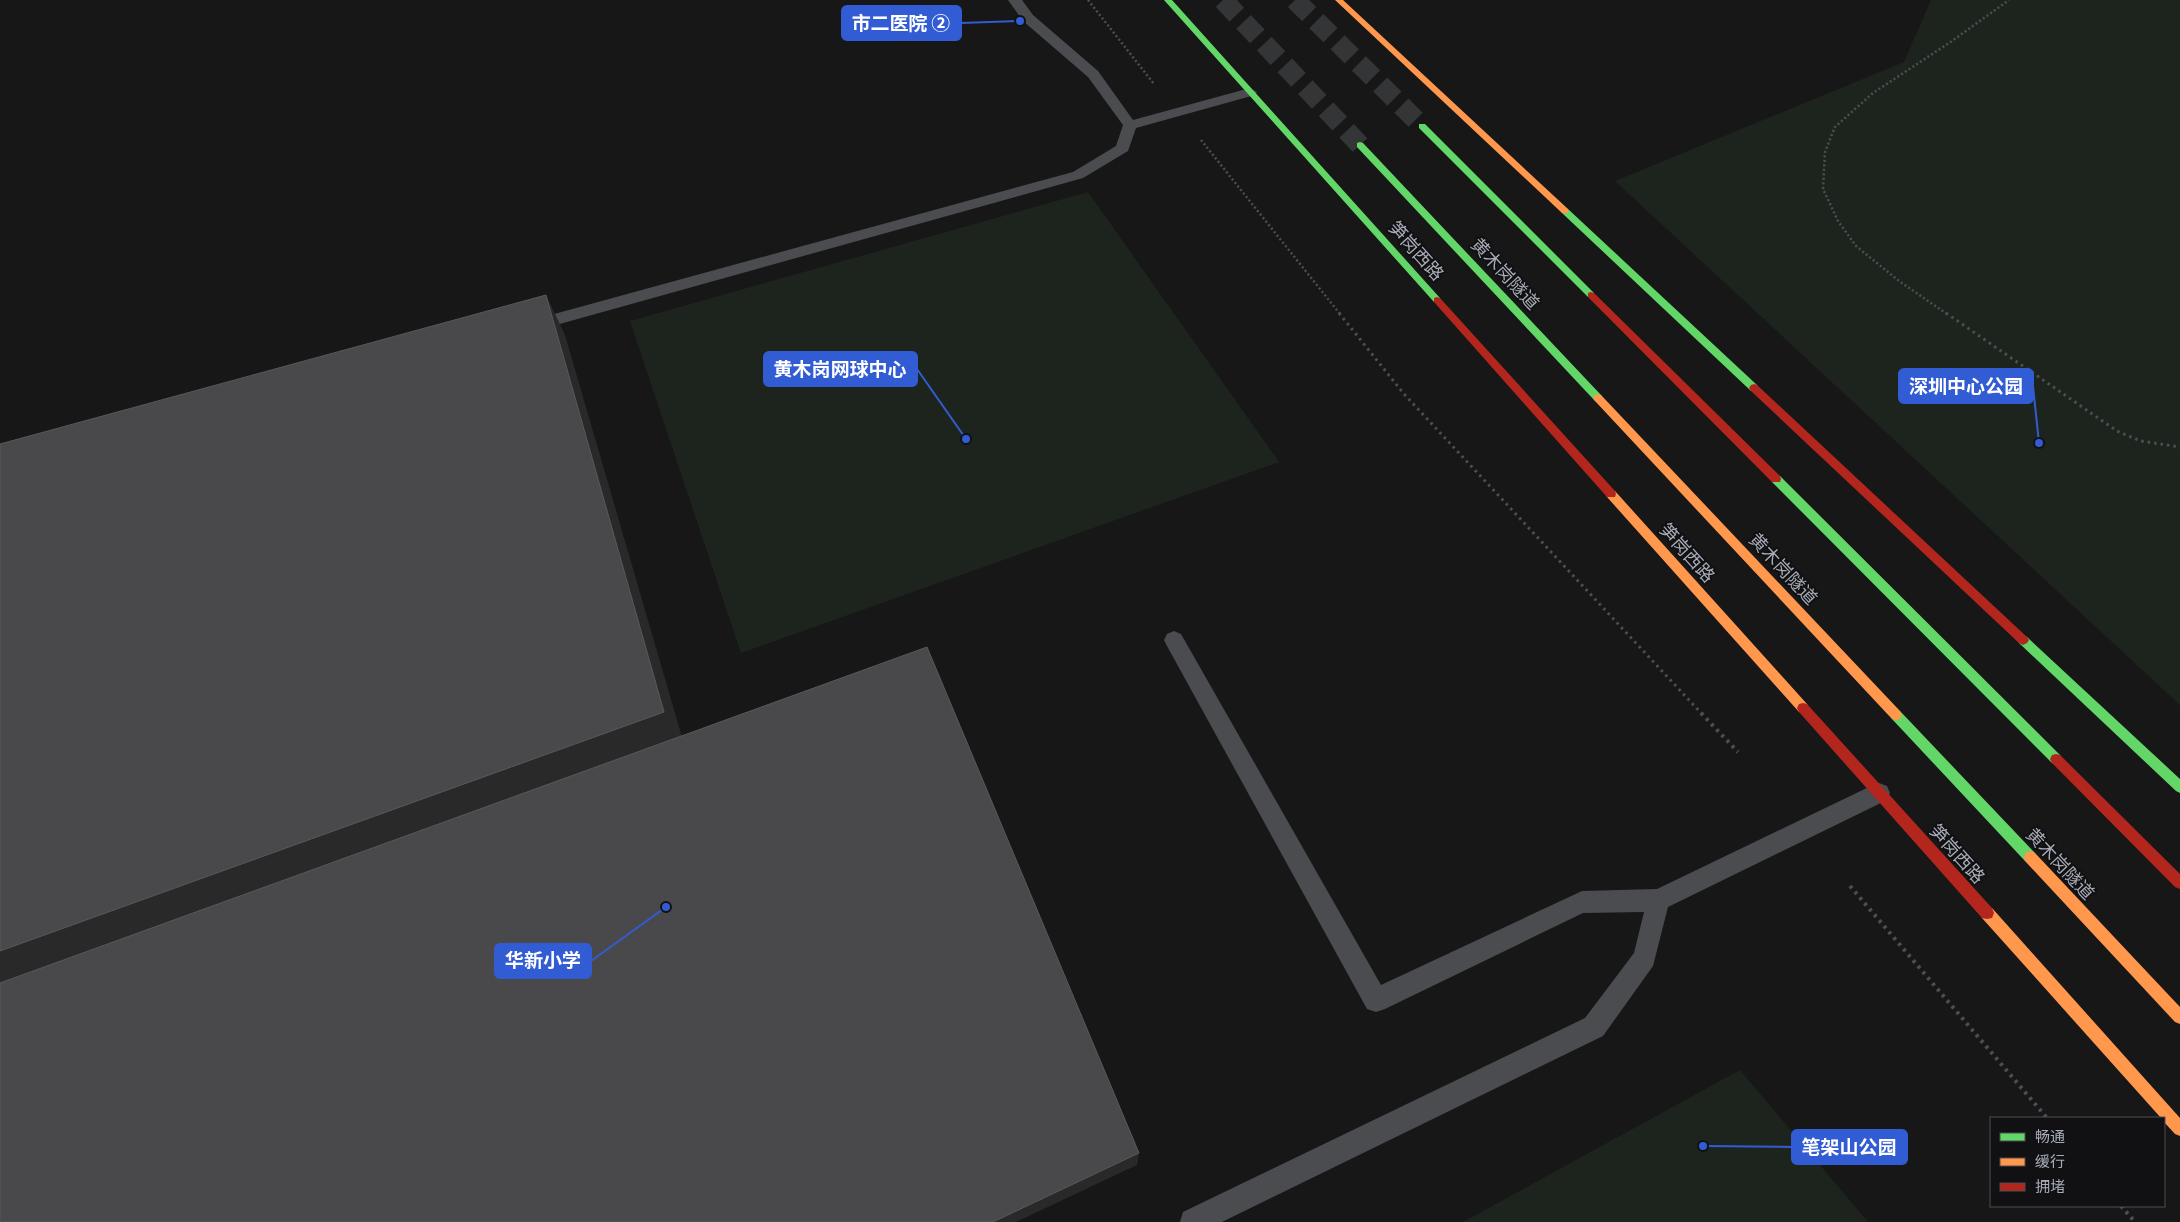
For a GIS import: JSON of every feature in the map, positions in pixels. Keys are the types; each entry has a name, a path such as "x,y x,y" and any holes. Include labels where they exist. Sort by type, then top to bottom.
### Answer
{"main road":[{"name":"笋岗西路","path":"1168,0 2180,1129"},
{"path":"1339,0 2180,787"},
{"path":"1422,126 2180,883"},
{"name":"黄木岗隧道","path":"1360,145 2180,1016"}],"lane":[{"path":"1015,0 1028,18 1093,74 1130,125"},
{"path":"1130,125 1250,92"},
{"path":"512,332 1078,176 1123,148 1130,125"},
{"path":"1174,640 1376,1000 1582,902 1658,900 1879,793"},
{"path":"1193,1222 1594,1027 1645,958 1658,900"}],"path":[{"path":"1088,0 1155,84"},
{"path":"2009,0 1952,41 1874,92 1835,127 1825,152 1822,189 1838,221 1856,246 1899,281 2117,431 2141,441 2180,447"},
{"path":"1198,135 1404,394 1738,752"},
{"path":"1850,886 2046,1117"},
{"path":"2122,1207 2135,1222"}],"shaded area":[{"path":"1931,0 2180,0 2180,705 1615,181 1904,62"},
{"path":"1088,192 1279,462 741,653 630,321"},
{"path":"1740,1070 1868,1222 1463,1222"}],"building":[{"path":"546,295 664,712 0,951 0,444"},
{"path":"927,647 1139,1153 993,1222 0,1222 0,983"}],"tunnel":[{"path":"1223,0 1360,145"},
{"path":"1295,0 1422,126"}],"traffic: fast":[{"path":"1168,0 1437,300"},
{"path":"1422,126 1591,295"},
{"path":"1360,145 1598,398"},
{"path":"1565,211 1754,388"},
{"path":"1776,479 2056,759"},
{"path":"2023,640 2180,787"},
{"path":"1896,715 2030,857"}],"traffic: slow":[{"path":"1339,0 1565,211"},
{"path":"1598,398 1896,715"},
{"path":"1611,494 1803,708"},
{"path":"2030,857 2180,1017"},
{"path":"1987,913 2180,1129"}],"traffic: jam":[{"path":"1591,295 1776,479"},
{"path":"1437,300 1611,494"},
{"path":"1754,388 2023,640"},
{"path":"1803,708 1987,913"},
{"path":"2056,759 2180,883"}],"place":[{"name":"市二医院 ②","path":"1020,21"},
{"name":"黄木岗网球中心","path":"966,439"},
{"name":"深圳中心公园","path":"2039,443"},
{"name":"华新小学","path":"666,907"},
{"name":"笔架山公园","path":"1703,1146"}]}
